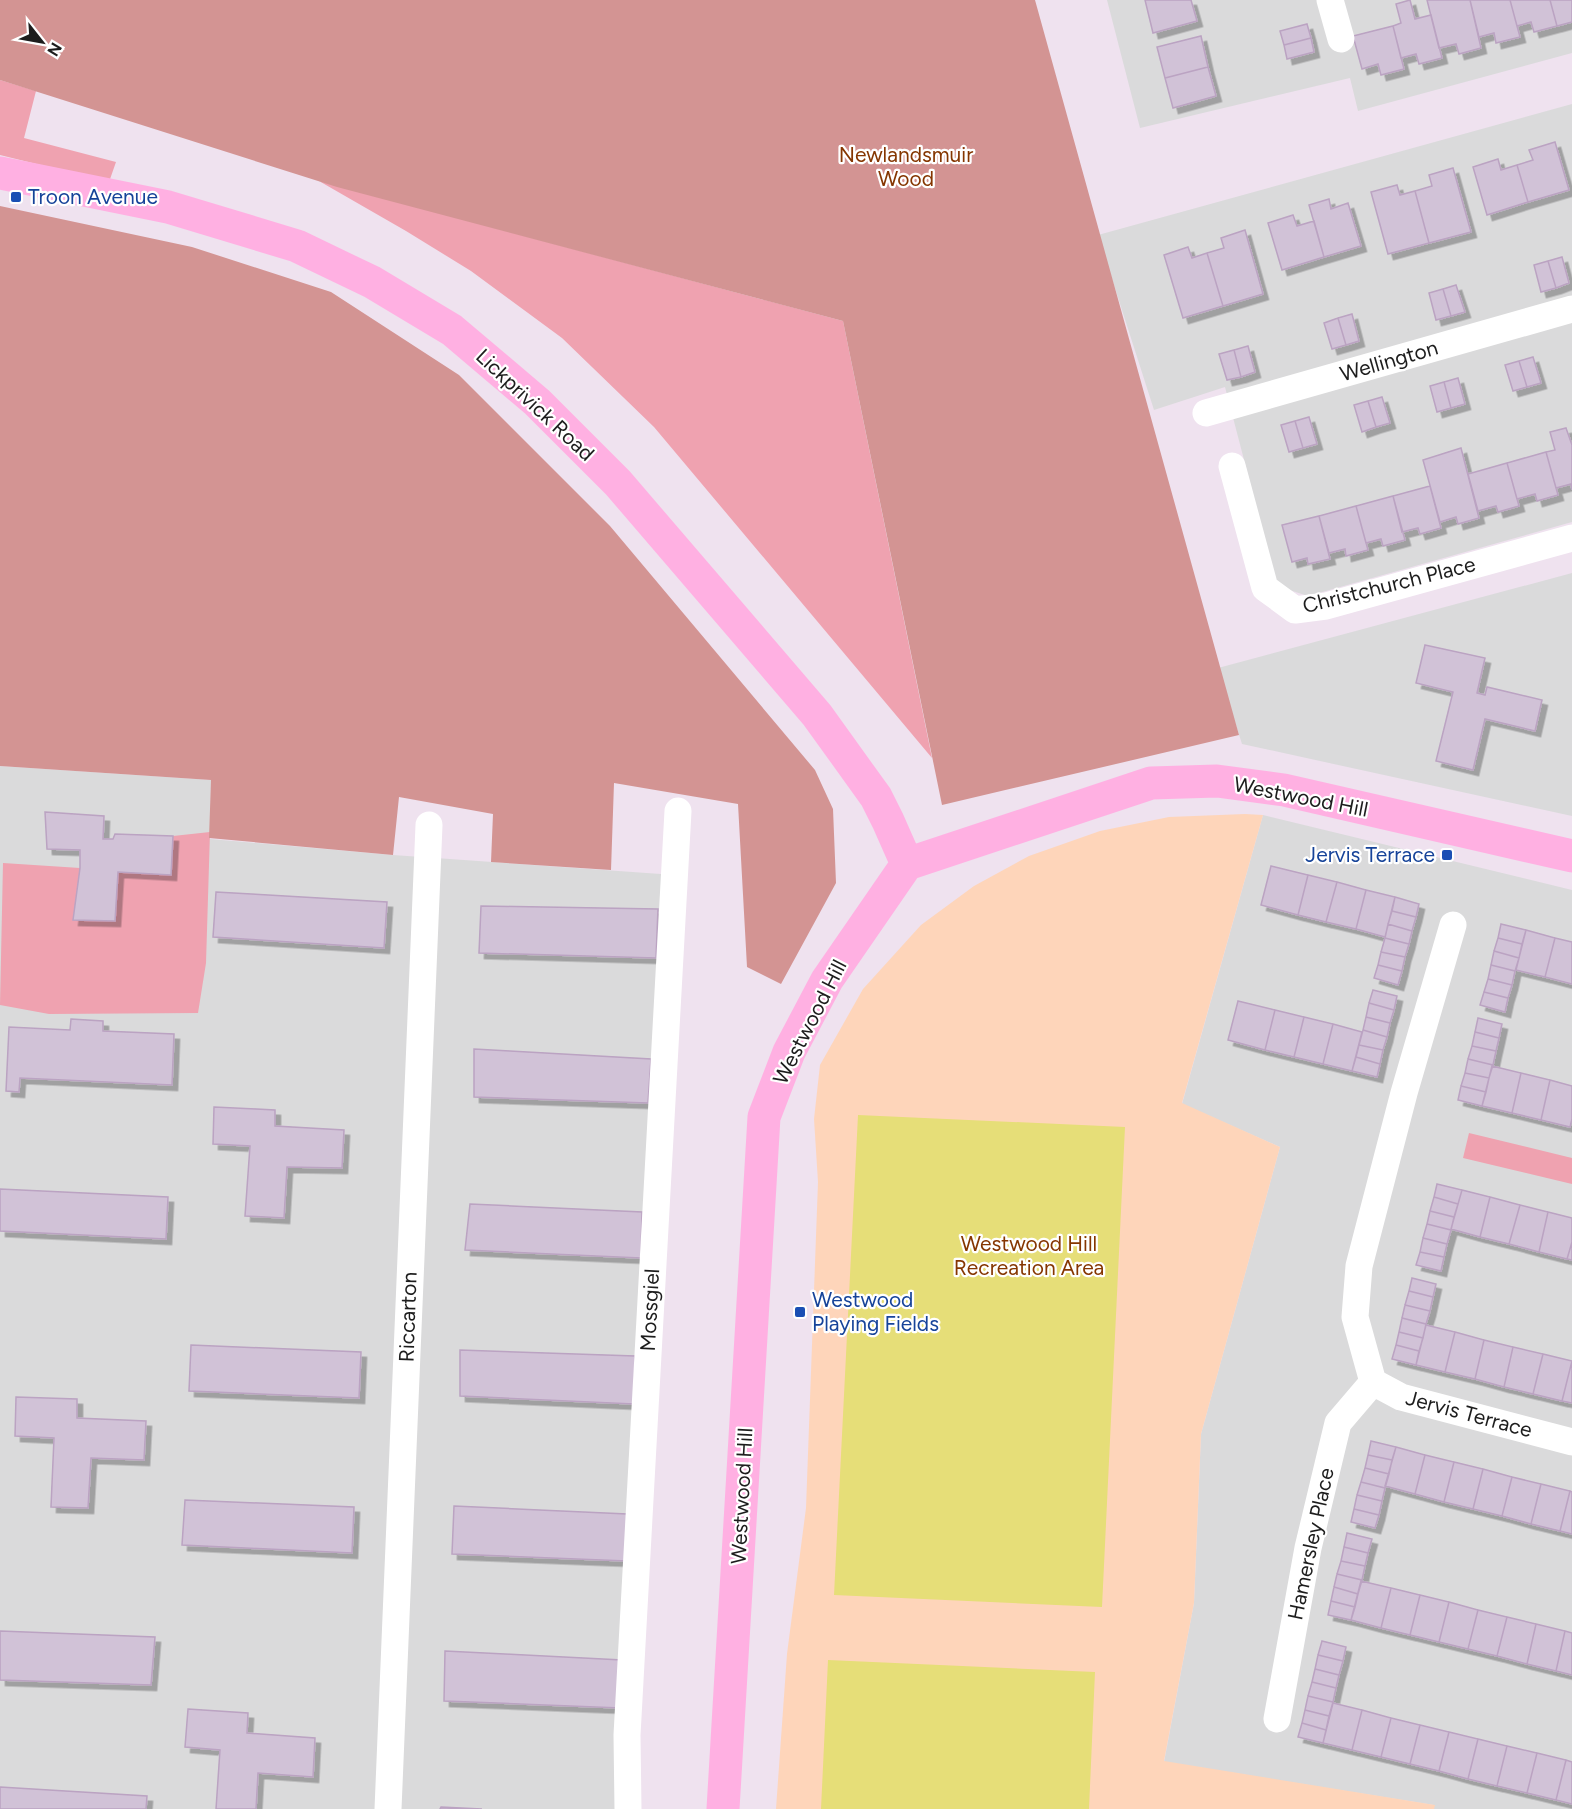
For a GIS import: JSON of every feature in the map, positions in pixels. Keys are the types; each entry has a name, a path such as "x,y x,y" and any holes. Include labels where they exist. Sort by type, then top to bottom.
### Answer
{"street":[{"path":"1330,0 1341,39"},
{"name":"Lickprivick Road","path":"0,173 168,207 297,246 372,282 452,330 537,402 618,483 817,715 876,797 907,864"},
{"name":"Wellington","path":"1206,413 1572,309"},
{"name":"Christchurch Place","path":"1232,466 1265,588 1295,610 1326,606 1572,538"},
{"name":"Westwood Hill","path":"723,1809 764,1117 789,1052 827,980 907,864 1151,783 1217,781 1284,790 1572,856"},
{"name":"Mossgiel","path":"628,1809 627,1735 678,811"},
{"name":"Riccarton","path":"388,1809 429,825"},
{"path":"1373,1382 1355,1317 1359,1266 1404,1093 1453,926"},
{"name":"Jervis Terrace","path":"1373,1382 1401,1397 1572,1442"},
{"name":"Hamersley Place","path":"1276,1719 1308,1548 1338,1422 1373,1382"}],"shaded area":[{"path":"1107,0 1572,0 1572,53 1358,111 1350,78 1140,128"},
{"path":"0,80 36,91 24,138 116,162 109,182 0,155"},
{"path":"1572,104 1572,522 1308,596 1277,586 1225,387 1154,410 1098,235"},
{"path":"319,181 843,321 932,758 654,427 562,338 471,271"},
{"path":"1572,573 1572,816 1242,744 1218,668"},
{"path":"0,766 211,780 210,839 393,855 675,875 628,1809 0,1809"},
{"path":"1263,815 1572,890 1572,1809 1434,1809 1434,1805 1164,1762 1194,1603 1201,1434 1280,1147 1182,1104"},
{"path":"210,832 206,963 198,1013 49,1014 0,1005 3,863 80,868 115,921 118,872 171,875 173,836"},
{"path":"1469,1133 1572,1158 1572,1184 1463,1158"}],"green space":[{"name":"Newlandsmuir Wood","path":"0,0 1035,0 1239,735 942,805 843,321 337,187 0,80"},
{"path":"0,206 192,247 331,292 459,375 610,526 815,770 833,809 836,883 781,984 747,967 738,804 614,783 611,870 491,862 493,814 399,797 393,855 209,838 211,780 0,766"},
{"name":"Westwood Hill Recreation Area","path":"1263,815 1182,1103 1280,1147 1201,1434 1194,1603 1164,1761 1435,1805 1434,1809 776,1809 787,1654 806,1508 818,1182 814,1119 820,1065 863,989 921,925 974,886 1029,856 1100,831 1169,817"},
{"path":"858,1115 1125,1127 1102,1607 834,1595"},
{"path":"828,1660 1095,1672 1089,1809 821,1809"}],"building":[{"path":"1145,0 1191,0 1197,21 1153,33"},
{"path":"1410,0 1415,19 1431,15 1442,58 1419,64 1416,54 1401,58 1393,26 1401,23 1396,4"},
{"path":"1427,0 1470,0 1481,48 1459,54 1456,44 1439,48"},
{"path":"1470,0 1510,0 1520,37 1496,43 1494,33 1479,37"},
{"path":"1510,0 1550,0 1557,26 1534,32 1531,22 1517,26"},
{"path":"1550,0 1572,0 1572,22 1557,26"},
{"path":"1307,24 1311,38 1284,45 1280,31"},
{"path":"1393,26 1404,69 1381,75 1378,64 1362,69 1353,36"},
{"path":"1201,36 1208,67 1165,78 1157,47"},
{"path":"1311,38 1314,52 1287,59 1284,45"},
{"path":"1208,67 1216,96 1173,108 1165,78"},
{"path":"1555,142 1569,190 1528,202 1517,165 1533,160 1529,150"},
{"path":"1498,159 1501,170 1517,165 1528,202 1487,215 1473,167"},
{"path":"1453,168 1471,232 1429,243 1415,191 1432,186 1429,175"},
{"path":"1397,185 1400,195 1415,191 1429,243 1388,254 1371,192"},
{"path":"1329,199 1331,209 1348,203 1361,246 1324,257 1309,205"},
{"path":"1293,215 1297,226 1314,221 1324,257 1282,270 1268,223"},
{"path":"1245,230 1263,294 1223,306 1207,253 1224,248 1221,238"},
{"path":"1188,247 1192,258 1207,253 1223,306 1183,318 1164,255"},
{"path":"1562,257 1569,283 1556,288 1548,261"},
{"path":"1548,261 1556,288 1541,292 1534,265"},
{"path":"1456,285 1465,312 1451,316 1443,289"},
{"path":"1443,289 1451,316 1436,320 1429,293"},
{"path":"1352,314 1359,341 1346,345 1338,318"},
{"path":"1338,318 1346,345 1332,349 1324,323"},
{"path":"1248,346 1255,372 1241,377 1234,350"},
{"path":"1234,350 1241,377 1227,380 1219,354"},
{"path":"1533,357 1541,383 1527,387 1519,361"},
{"path":"1519,361 1527,387 1513,391 1505,365"},
{"path":"1458,378 1465,404 1451,408 1444,382"},
{"path":"1444,382 1451,408 1437,412 1430,386"},
{"path":"1382,397 1390,423 1376,427 1368,401"},
{"path":"1368,401 1376,427 1362,432 1354,405"},
{"path":"1309,417 1317,444 1303,448 1295,421"},
{"path":"1295,421 1303,448 1289,452 1281,425"},
{"path":"1566,428 1572,445 1572,490 1571,484 1556,488 1546,452 1555,450 1550,432"},
{"path":"1461,448 1479,518 1458,524 1456,517 1440,522 1423,460"},
{"path":"1546,452 1558,495 1537,501 1535,494 1517,499 1507,463"},
{"path":"1507,463 1519,506 1498,512 1496,506 1478,511 1468,474"},
{"path":"1430,486 1441,528 1420,534 1418,528 1402,532 1393,496"},
{"path":"1393,496 1405,540 1383,546 1381,539 1366,543 1356,506"},
{"path":"1356,506 1368,550 1346,556 1345,549 1329,553 1319,516"},
{"path":"1319,516 1330,559 1308,564 1307,558 1292,562 1282,525"},
{"path":"1425,645 1485,658 1477,693 1485,695 1487,687 1542,700 1535,731 1485,719 1473,770 1436,761 1453,692 1416,683"},
{"path":"45,812 104,816 103,839 113,839 115,834 173,836 171,875 118,872 115,921 73,920 80,850 47,849"},
{"path":"1271,866 1308,875 1298,915 1261,905"},
{"path":"1308,875 1337,882 1326,922 1298,915"},
{"path":"1337,882 1366,890 1356,929 1326,922"},
{"path":"1366,890 1395,897 1385,937 1356,929"},
{"path":"216,892 387,902 384,948 213,937"},
{"path":"1395,897 1419,904 1416,917 1392,911"},
{"path":"481,906 658,909 656,958 479,953"},
{"path":"1392,911 1416,917 1412,931 1388,924"},
{"path":"1388,924 1412,931 1409,944 1385,938"},
{"path":"1501,924 1526,930 1522,944 1498,938"},
{"path":"1526,930 1555,938 1545,977 1516,970"},
{"path":"1385,938 1409,944 1405,957 1381,952"},
{"path":"1498,938 1522,944 1519,958 1494,951"},
{"path":"1555,938 1572,942 1572,984 1545,977"},
{"path":"1494,951 1519,958 1515,971 1491,965"},
{"path":"1381,952 1405,957 1402,971 1378,965"},
{"path":"1378,965 1402,971 1398,985 1374,978"},
{"path":"1491,965 1515,971 1512,985 1488,979"},
{"path":"1488,979 1512,985 1508,998 1484,992"},
{"path":"1373,990 1397,996 1394,1010 1369,1003"},
{"path":"1484,992 1508,998 1505,1012 1480,1005"},
{"path":"1238,1001 1275,1010 1265,1050 1228,1040"},
{"path":"1369,1003 1394,1010 1390,1023 1366,1017"},
{"path":"1275,1010 1304,1017 1294,1057 1265,1050"},
{"path":"1304,1017 1333,1024 1323,1064 1294,1057"},
{"path":"1366,1017 1390,1023 1387,1037 1363,1030"},
{"path":"1478,1018 1502,1024 1499,1038 1475,1032"},
{"path":"71,1019 103,1021 103,1031 174,1034 172,1085 20,1078 19,1092 6,1091 9,1027 70,1030"},
{"path":"1333,1024 1362,1032 1352,1071 1323,1064"},
{"path":"1363,1030 1387,1037 1383,1050 1359,1045"},
{"path":"1475,1032 1499,1038 1496,1051 1472,1046"},
{"path":"1359,1045 1383,1050 1380,1064 1356,1057"},
{"path":"1472,1046 1496,1051 1493,1065 1468,1059"},
{"path":"474,1049 651,1059 648,1103 474,1097"},
{"path":"1356,1057 1380,1064 1377,1077 1352,1071"},
{"path":"1468,1059 1493,1065 1489,1078 1465,1073"},
{"path":"1492,1066 1521,1073 1512,1113 1482,1106"},
{"path":"1465,1073 1489,1078 1486,1092 1461,1086"},
{"path":"1521,1073 1550,1080 1541,1120 1512,1113"},
{"path":"1550,1080 1572,1086 1570,1127 1541,1120"},
{"path":"1461,1086 1486,1092 1482,1106 1458,1100"},
{"path":"214,1107 275,1110 275,1126 344,1130 342,1168 287,1167 284,1218 245,1216 250,1146 213,1144"},
{"path":"1437,1184 1462,1190 1458,1204 1434,1197"},
{"path":"0,1189 168,1197 166,1239 0,1231"},
{"path":"1462,1190 1490,1197 1480,1237 1451,1229"},
{"path":"1434,1197 1458,1204 1454,1217 1430,1211"},
{"path":"1490,1197 1520,1205 1509,1244 1480,1237"},
{"path":"470,1204 642,1212 641,1258 465,1250"},
{"path":"1520,1205 1548,1212 1539,1252 1509,1244"},
{"path":"1430,1211 1454,1217 1451,1230 1427,1224"},
{"path":"1548,1212 1572,1218 1572,1242 1567,1259 1539,1252"},
{"path":"1427,1224 1451,1230 1447,1244 1423,1238"},
{"path":"1423,1238 1447,1244 1444,1257 1420,1252"},
{"path":"1572,1242 1572,1260 1567,1259"},
{"path":"1420,1252 1444,1257 1441,1271 1416,1265"},
{"path":"1412,1278 1436,1284 1433,1297 1409,1291"},
{"path":"1409,1291 1433,1297 1430,1311 1405,1305"},
{"path":"1405,1305 1430,1311 1426,1324 1402,1318"},
{"path":"1402,1318 1426,1324 1423,1338 1399,1332"},
{"path":"1426,1325 1455,1332 1445,1372 1416,1365"},
{"path":"1399,1332 1423,1338 1419,1351 1396,1345"},
{"path":"1455,1332 1484,1340 1475,1379 1445,1372"},
{"path":"1484,1340 1513,1347 1504,1387 1475,1379"},
{"path":"191,1345 361,1352 359,1398 189,1391"},
{"path":"1396,1345 1419,1351 1416,1365 1392,1359"},
{"path":"1513,1347 1543,1354 1533,1394 1504,1387"},
{"path":"460,1350 635,1356 634,1404 460,1396"},
{"path":"1543,1354 1572,1361 1562,1401 1533,1394"},
{"path":"1572,1361 1572,1403 1562,1401"},
{"path":"16,1397 77,1399 77,1418 146,1421 144,1460 91,1458 88,1508 51,1507 54,1438 15,1436"},
{"path":"1371,1441 1396,1447 1392,1460 1368,1455"},
{"path":"1396,1447 1425,1455 1415,1494 1385,1486"},
{"path":"1368,1455 1392,1460 1389,1474 1365,1468"},
{"path":"1425,1455 1454,1462 1444,1502 1415,1494"},
{"path":"1454,1462 1483,1469 1473,1509 1444,1502"},
{"path":"1365,1468 1389,1474 1385,1488 1361,1482"},
{"path":"1483,1469 1512,1477 1502,1516 1473,1509"},
{"path":"1512,1477 1541,1484 1531,1524 1502,1516"},
{"path":"1361,1482 1385,1488 1382,1501 1357,1495"},
{"path":"1541,1484 1570,1491 1560,1531 1531,1524"},
{"path":"1570,1491 1572,1492 1572,1534 1560,1531"},
{"path":"1357,1495 1382,1501 1379,1515 1354,1509"},
{"path":"185,1500 354,1507 352,1553 182,1545"},
{"path":"454,1506 627,1514 627,1561 452,1554"},
{"path":"1354,1509 1379,1515 1375,1528 1351,1522"},
{"path":"1347,1533 1372,1539 1368,1553 1344,1547"},
{"path":"1344,1547 1368,1553 1365,1566 1341,1561"},
{"path":"1341,1561 1365,1566 1362,1580 1337,1574"},
{"path":"1337,1574 1362,1580 1358,1594 1334,1587"},
{"path":"1361,1581 1391,1588 1381,1628 1351,1620"},
{"path":"1334,1587 1358,1594 1355,1607 1331,1601"},
{"path":"1391,1588 1420,1595 1410,1635 1381,1628"},
{"path":"1420,1595 1449,1602 1439,1642 1410,1635"},
{"path":"1331,1601 1355,1607 1351,1620 1328,1615"},
{"path":"1449,1602 1478,1610 1468,1649 1439,1642"},
{"path":"1478,1610 1507,1617 1497,1656 1468,1649"},
{"path":"1507,1617 1536,1624 1527,1664 1497,1656"},
{"path":"1536,1624 1565,1631 1556,1671 1527,1664"},
{"path":"0,1631 155,1637 151,1685 0,1680"},
{"path":"1565,1631 1572,1633 1572,1675 1556,1671"},
{"path":"1322,1641 1346,1647 1343,1661 1318,1655"},
{"path":"445,1651 622,1660 621,1708 444,1701"},
{"path":"1318,1655 1343,1661 1339,1675 1315,1669"},
{"path":"1315,1669 1339,1675 1336,1688 1312,1682"},
{"path":"1312,1682 1336,1688 1333,1702 1308,1696"},
{"path":"1308,1696 1333,1702 1329,1716 1305,1710"},
{"path":"1333,1703 1362,1710 1352,1750 1323,1743"},
{"path":"188,1709 248,1713 247,1733 315,1738 313,1777 258,1773 256,1809 216,1809 220,1750 185,1747"},
{"path":"1305,1710 1329,1716 1326,1730 1302,1723"},
{"path":"1362,1710 1391,1718 1381,1757 1352,1750"},
{"path":"1391,1718 1420,1725 1410,1764 1381,1757"},
{"path":"1302,1723 1326,1730 1323,1743 1298,1737"},
{"path":"1420,1725 1449,1732 1439,1771 1410,1764"},
{"path":"1449,1732 1478,1739 1468,1779 1439,1771"},
{"path":"1478,1739 1507,1746 1497,1786 1468,1779"},
{"path":"1507,1746 1537,1753 1527,1793 1497,1786"},
{"path":"1537,1753 1566,1760 1556,1800 1527,1793"},
{"path":"1566,1760 1572,1762 1572,1804 1556,1800"},
{"path":"0,1787 147,1796 146,1809 0,1809"},
{"path":"441,1807 482,1809 440,1809"}],"place":[{"name":"Troon Avenue","path":"16,197"},
{"name":"Jervis Terrace","path":"1447,855"},
{"name":"Westwood Playing Fields","path":"800,1312"}]}
